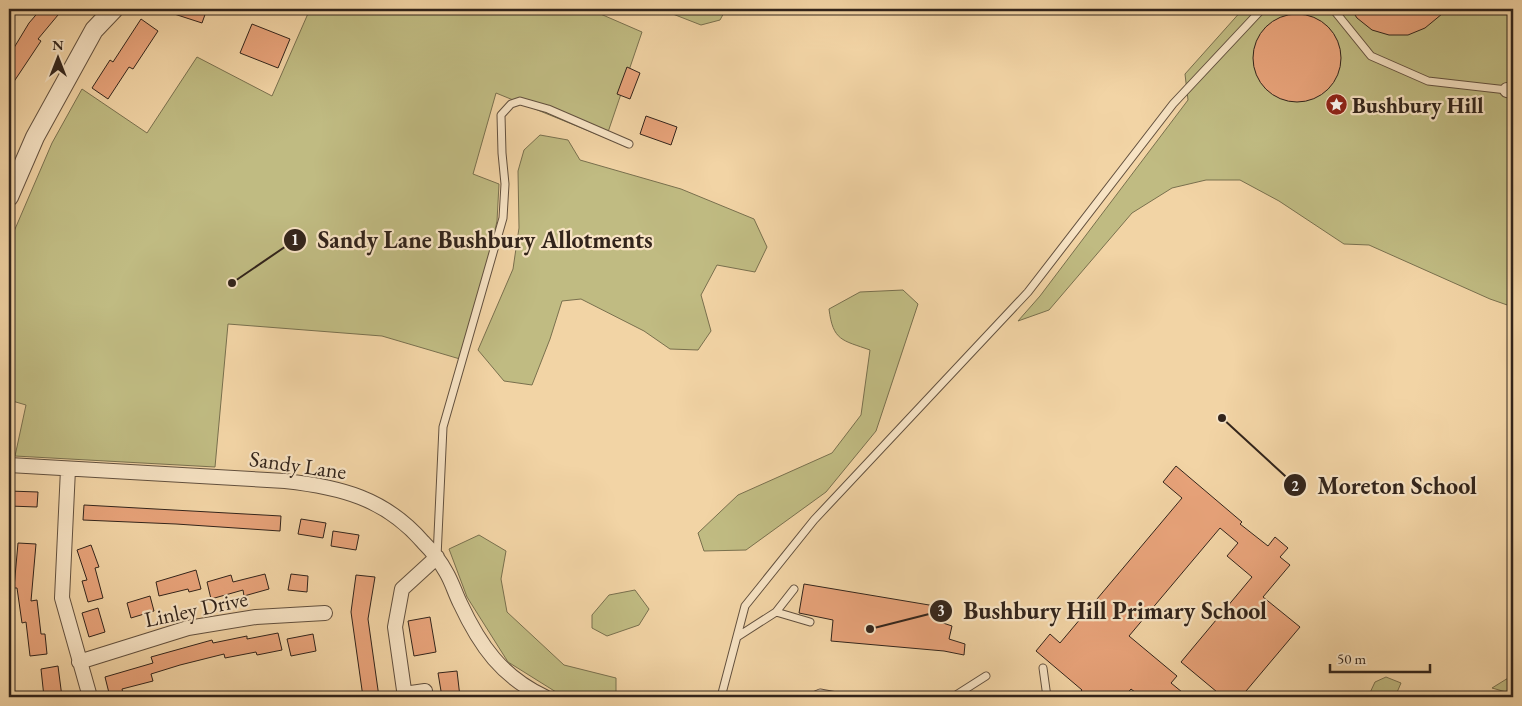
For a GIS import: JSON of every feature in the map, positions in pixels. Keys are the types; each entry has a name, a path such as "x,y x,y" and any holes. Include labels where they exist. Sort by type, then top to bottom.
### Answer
{"street":[{"path":"9,197 35,137 94,30 114,9"},
{"name":"Sandy Lane","path":"9,465 285,480 357,494 389,512 413,530 437,557 447,572 474,632 485,648 510,677 545,697"},
{"path":"68,469 62,598 90,697"},
{"path":"425,691 404,696 395,627 402,589 437,557"},
{"name":"Linley Drive","path":"79,662 188,628 256,617 325,613"}],"lane":[{"path":"721,697 745,606 814,520 1028,292 1173,104 1262,9"},
{"path":"1334,9 1371,56 1428,81 1510,90"},
{"path":"437,557 443,428 503,218 505,184 502,153 502,115 511,104 520,101 548,109 629,144"},
{"path":"737,637 776,612 794,590"},
{"path":"776,612 810,622"},
{"path":"1043,668 1048,697"},
{"path":"953,697 986,676"},
{"path":"811,697 820,693 842,697"}],"shaded area":[{"path":"310,9 589,9 642,32 606,138 496,93 473,174 499,184 497,221 489,258 460,359 382,336 228,324 215,467 15,456 26,405 9,400 9,243 52,143 82,89 147,133 197,57 272,96"},
{"path":"660,9 726,9 720,20 701,25"},
{"path":"1243,9 1513,9 1513,81 1511,81 1507,95 1513,96 1513,307 1490,299 1369,245 1344,244 1279,201 1240,180 1206,180 1172,188 1132,213 1049,310 1018,321 1040,296 1188,100 1185,74"},
{"path":"540,135 568,140 580,160 681,189 754,219 767,247 755,272 717,265 701,295 711,331 698,350 670,349 644,331 581,299 562,301 532,385 504,381 478,350 513,269 519,228 518,171 524,150"},
{"path":"903,290 918,304 876,431 826,492 746,550 704,551 698,533 738,495 832,453 861,415 870,350 840,338 833,328 829,309 860,292"},
{"path":"479,535 506,551 501,579 507,612 564,665 616,678 616,697 564,697 508,662 467,597 449,549"},
{"path":"635,590 649,609 639,625 607,636 592,628 592,615 609,595"},
{"path":"1513,675 1513,694 1492,688"},
{"path":"1386,677 1401,683 1395,697 1368,697 1375,682"}],"building":[{"path":"41,9 63,9 38,39 41,41 9,89 9,56 29,23"},
{"path":"166,9 207,9 202,23 165,11"},
{"path":"1351,9 1448,9 1425,28 1408,35 1389,35 1372,30 1357,18"},
{"path":"1297,14 1314,17 1322,21 1334,33 1338,41 1341,58 1338,75 1334,83 1322,95 1314,99 1297,102 1280,99 1272,95 1260,83 1256,75 1253,58 1256,41 1260,33 1272,21 1280,17"},
{"path":"141,19 158,31 133,69 129,67 108,99 92,88 110,60 113,62"},
{"path":"252,24 290,39 278,68 240,53"},
{"path":"627,67 640,73 630,99 617,94"},
{"path":"646,116 677,127 671,145 640,134"},
{"path":"1176,466 1242,522 1240,524 1268,546 1275,537 1288,548 1280,557 1290,565 1263,597 1300,627 1241,697 1223,697 1181,662 1252,577 1227,556 1238,543 1220,528 1129,636 1177,676 1171,683 1188,697 1141,697 1131,689 1124,697 1076,697 1082,690 1036,651 1050,634 1060,643 1182,498 1163,482"},
{"path":"9,491 38,492 37,507 9,506"},
{"path":"84,505 281,516 280,531 83,520"},
{"path":"301,519 326,523 323,538 298,534"},
{"path":"333,531 359,535 356,550 331,546"},
{"path":"18,543 36,544 31,601 37,600 41,634 45,634 47,654 30,656 26,622 22,623 17,588 14,588"},
{"path":"91,545 99,567 95,568 103,598 88,602 82,581 87,580 77,550"},
{"path":"196,570 201,589 189,592 188,589 159,596 156,582"},
{"path":"265,574 269,589 244,596 243,590 211,599 207,582 231,575 233,582"},
{"path":"291,574 308,576 307,592 288,590"},
{"path":"356,575 375,577 368,619 379,697 363,697 351,612"},
{"path":"804,584 947,608 943,623 952,626 949,639 965,644 964,655 944,651 831,641 833,620 799,613"},
{"path":"150,596 154,611 131,618 127,603"},
{"path":"98,608 105,632 89,637 82,613"},
{"path":"430,617 436,652 414,656 408,621"},
{"path":"278,633 282,650 257,655 256,652 225,658 224,654 180,665 151,674 153,681 122,689 124,697 110,697 105,677 153,663 151,657 212,640 213,643 247,636 247,639"},
{"path":"313,634 316,651 291,656 287,639"},
{"path":"58,666 62,697 44,697 41,669"},
{"path":"457,671 460,697 442,697 438,673"}],"place":[{"name":"Bushbury Hill","path":"1336,105"},
{"name":"Sandy Lane Bushbury Allotments","path":"232,283"},
{"name":"Moreton School","path":"1222,418"},
{"name":"Bushbury Hill Primary School","path":"870,629"}]}
